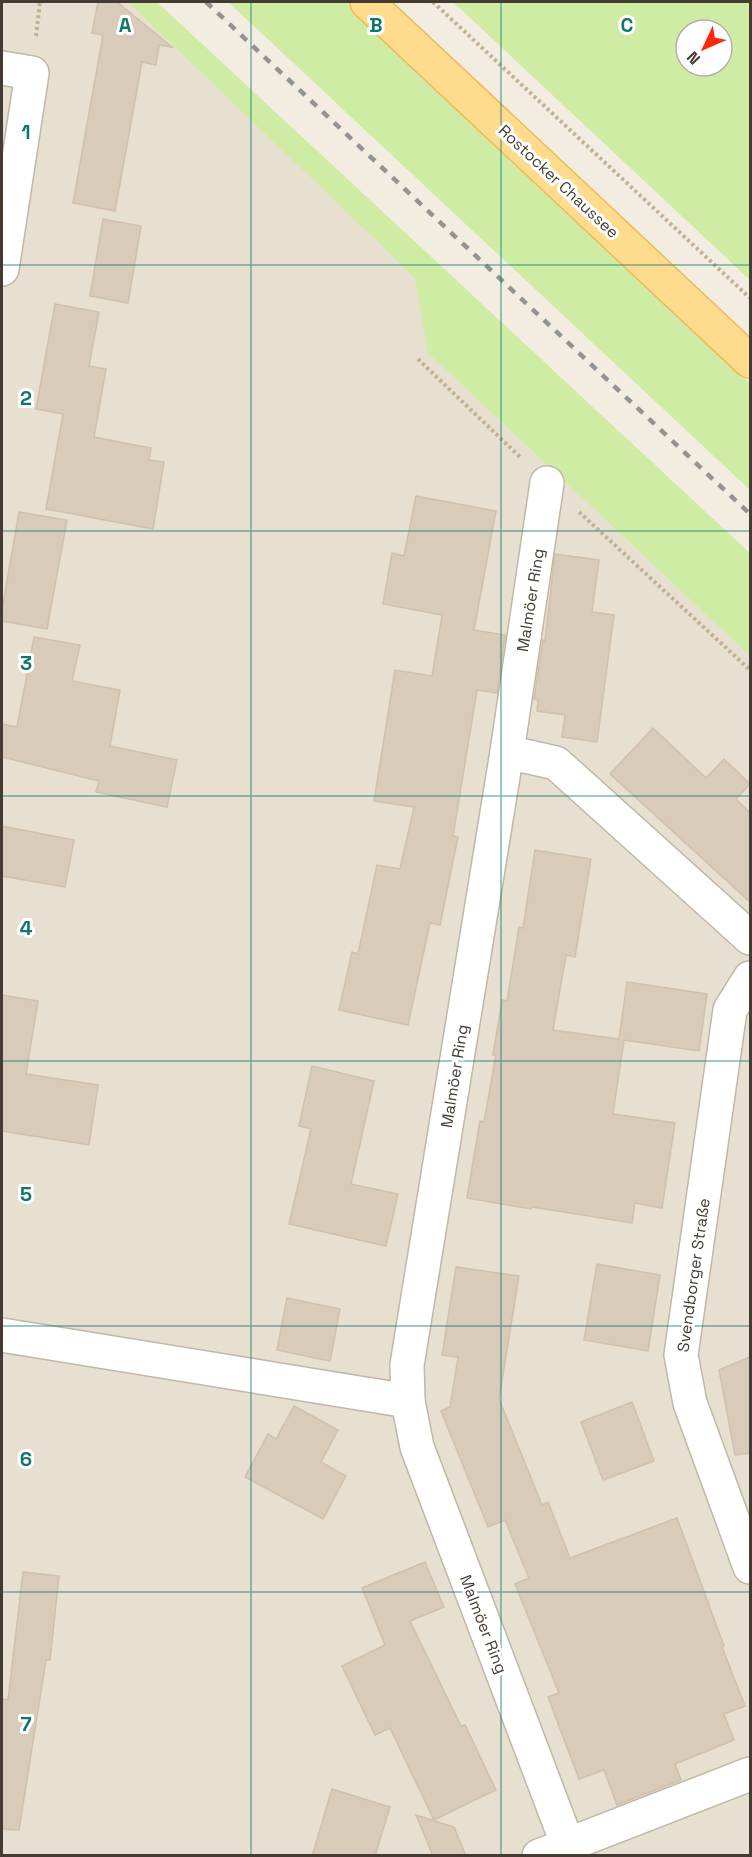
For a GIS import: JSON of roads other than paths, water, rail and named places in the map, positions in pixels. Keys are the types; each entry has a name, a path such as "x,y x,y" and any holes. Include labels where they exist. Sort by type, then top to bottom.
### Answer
{"main road":[{"name":"Rostocker Chaussee","path":"367,2 750,361"}],"street":[{"path":"2,68 33,73 2,269"},
{"name":"Malmöer Ring","path":"547,483 507,752 407,1365 408,1401 417,1447 560,1852 750,1774"},
{"path":"507,752 556,763 750,938"},
{"name":"Svendborger Straße","path":"750,978 730,1010 681,1355 690,1403 750,1567"},
{"path":"2,1335 408,1401"}],"railway":[{"path":"206,2 750,514"}]}
